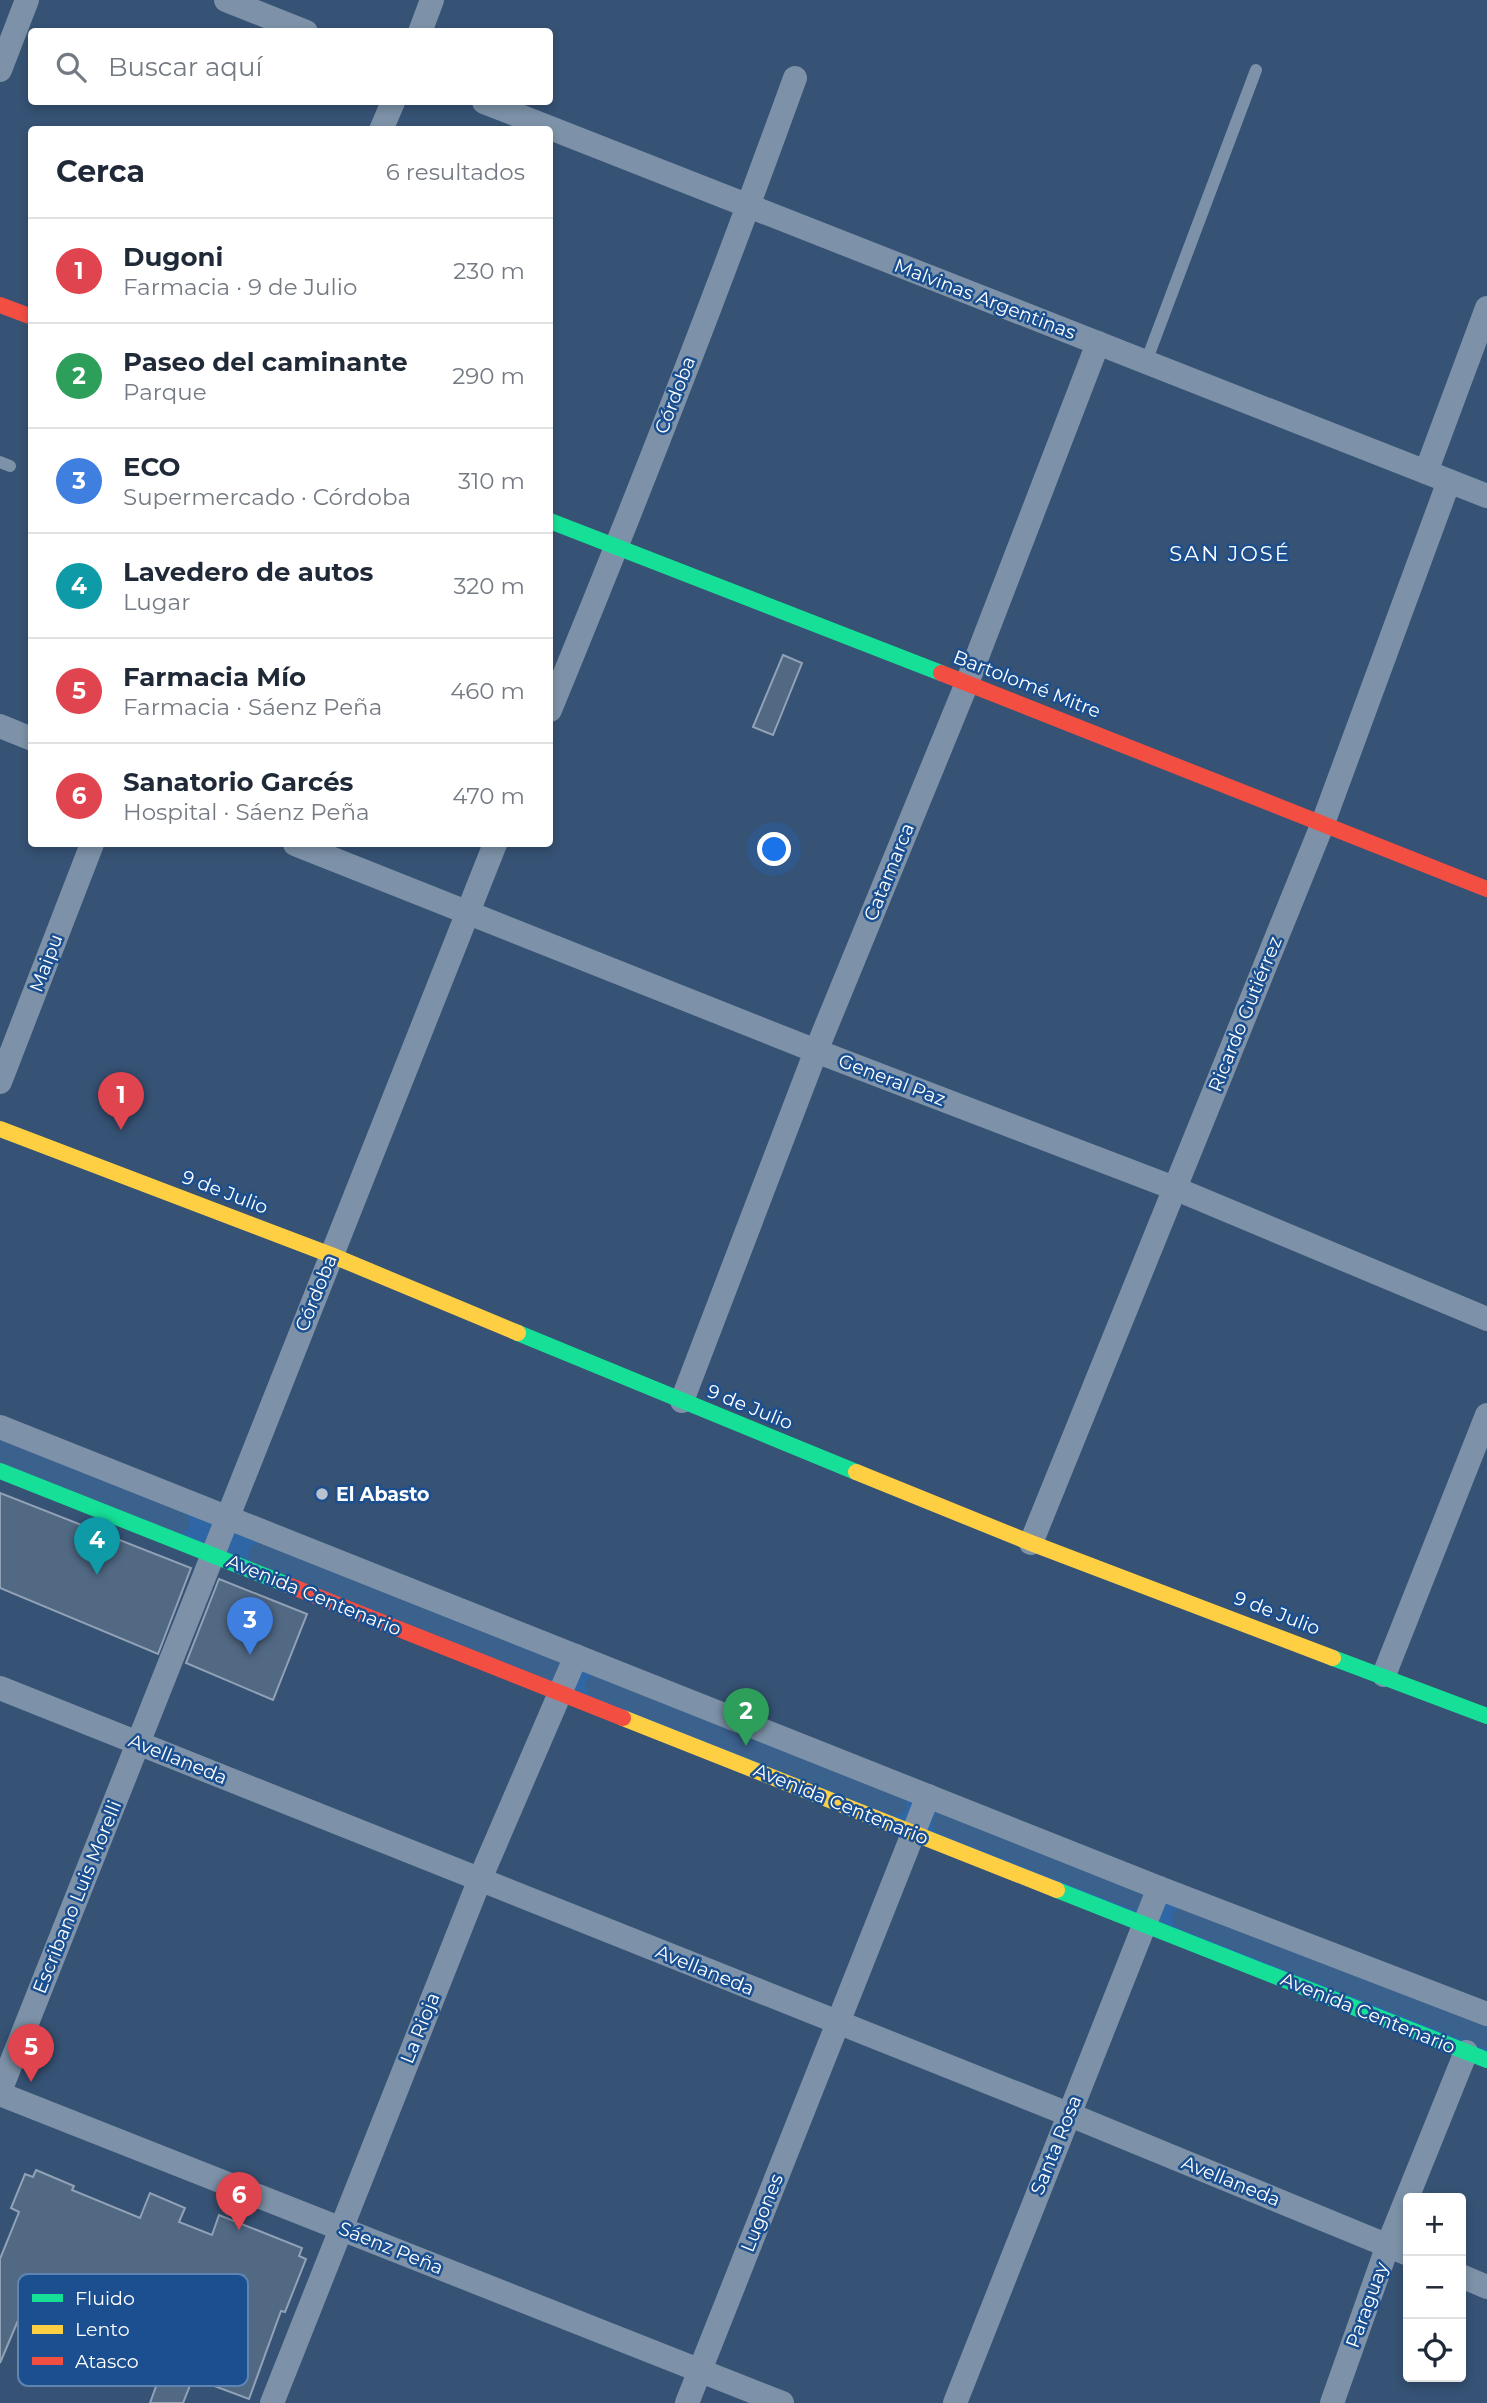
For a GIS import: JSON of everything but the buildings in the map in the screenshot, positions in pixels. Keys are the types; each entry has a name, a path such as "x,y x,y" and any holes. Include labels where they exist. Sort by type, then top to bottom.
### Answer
{"street":[{"path":"0,70 27,0"},
{"path":"226,0 296,28"},
{"path":"422,28 432,0"},
{"name":"Córdoba","path":"553,703 749,206 795,78"},
{"path":"384,126 392,105"},
{"name":"Malvinas Argentinas","path":"492,105 545,126"},
{"name":"Malvinas Argentinas","path":"553,129 1487,496"},
{"path":"0,305 28,316"},
{"path":"1426,472 1487,308"},
{"name":"Catamarca","path":"682,1401 816,1051 967,683 1098,343"},
{"name":"Ricardo Gutiérrez","path":"1031,1543 1323,823 1449,481"},
{"name":"Bartolomé Mitre","path":"553,522 1487,889"},
{"path":"0,726 28,737"},
{"name":"Maipu","path":"0,1082 91,847"},
{"name":"General Paz","path":"303,847 816,1051 1174,1188 1487,1319"},
{"name":"Córdoba","path":"138,1743 494,847"},
{"name":"9 de Julio","path":"0,1129 331,1255 1031,1543 1487,1716"},
{"path":"1384,1675 1487,1415"},
{"name":"Avenida Centenario","path":"0,1427 1159,1888 1487,2014"},
{"name":"Avenida Centenario","path":"0,1471 1476,2056"},
{"name":"La Rioja","path":"272,2403 480,1879 576,1656"},
{"name":"Avellaneda","path":"0,1688 1068,2114 1398,2249"},
{"name":"Escribano Luis Morelli","path":"0,2093 138,1743"},
{"path":"837,2023 928,1796"},
{"name":"Santa Rosa","path":"955,2403 1159,1888"},
{"name":"Lugones","path":"687,2403 837,2023"},
{"name":"Paraguay","path":"1332,2403 1476,2056"},
{"name":"Sáenz Peña","path":"0,2093 782,2403"},
{"path":"1466,2278 1487,2287"}],"lane":[{"path":"1146,362 1256,70"}],"shaded area":[{"path":"0,1432 1487,2023 1487,2055 0,1468"}],"waterway":[{"path":"0,1451 178,1522"},
{"path":"260,1554 549,1668"},
{"path":"597,1686 895,1804"},
{"path":"944,1823 1135,1898"},
{"path":"1184,1918 1487,2037"}],"traffic: fast":[{"path":"553,522 941,673"},
{"path":"518,1333 856,1472"},
{"path":"0,1471 288,1585"},
{"path":"1333,1658 1487,1716"},
{"path":"1057,1890 1487,2060"}],"traffic: slow":[{"path":"0,1129 331,1255 518,1333"},
{"path":"856,1472 1031,1543 1333,1658"},
{"path":"623,1718 1057,1890"}],"traffic: jam":[{"path":"0,305 28,316"},
{"path":"941,673 1487,889"},
{"path":"288,1585 623,1718"}],"place":[{"name":"Dugoni","path":"121,1130"},
{"name":"El Abasto","path":"322,1494"},
{"name":"Lavedero de autos","path":"97,1575"},
{"name":"ECO","path":"250,1655"},
{"name":"Paseo del caminante","path":"746,1746"},
{"name":"Farmacia Mío","path":"31,2082"},
{"name":"Sanatorio Garcés","path":"239,2230"}],"district":[{"name":"SAN JOSÉ","path":"1230,553"}]}
